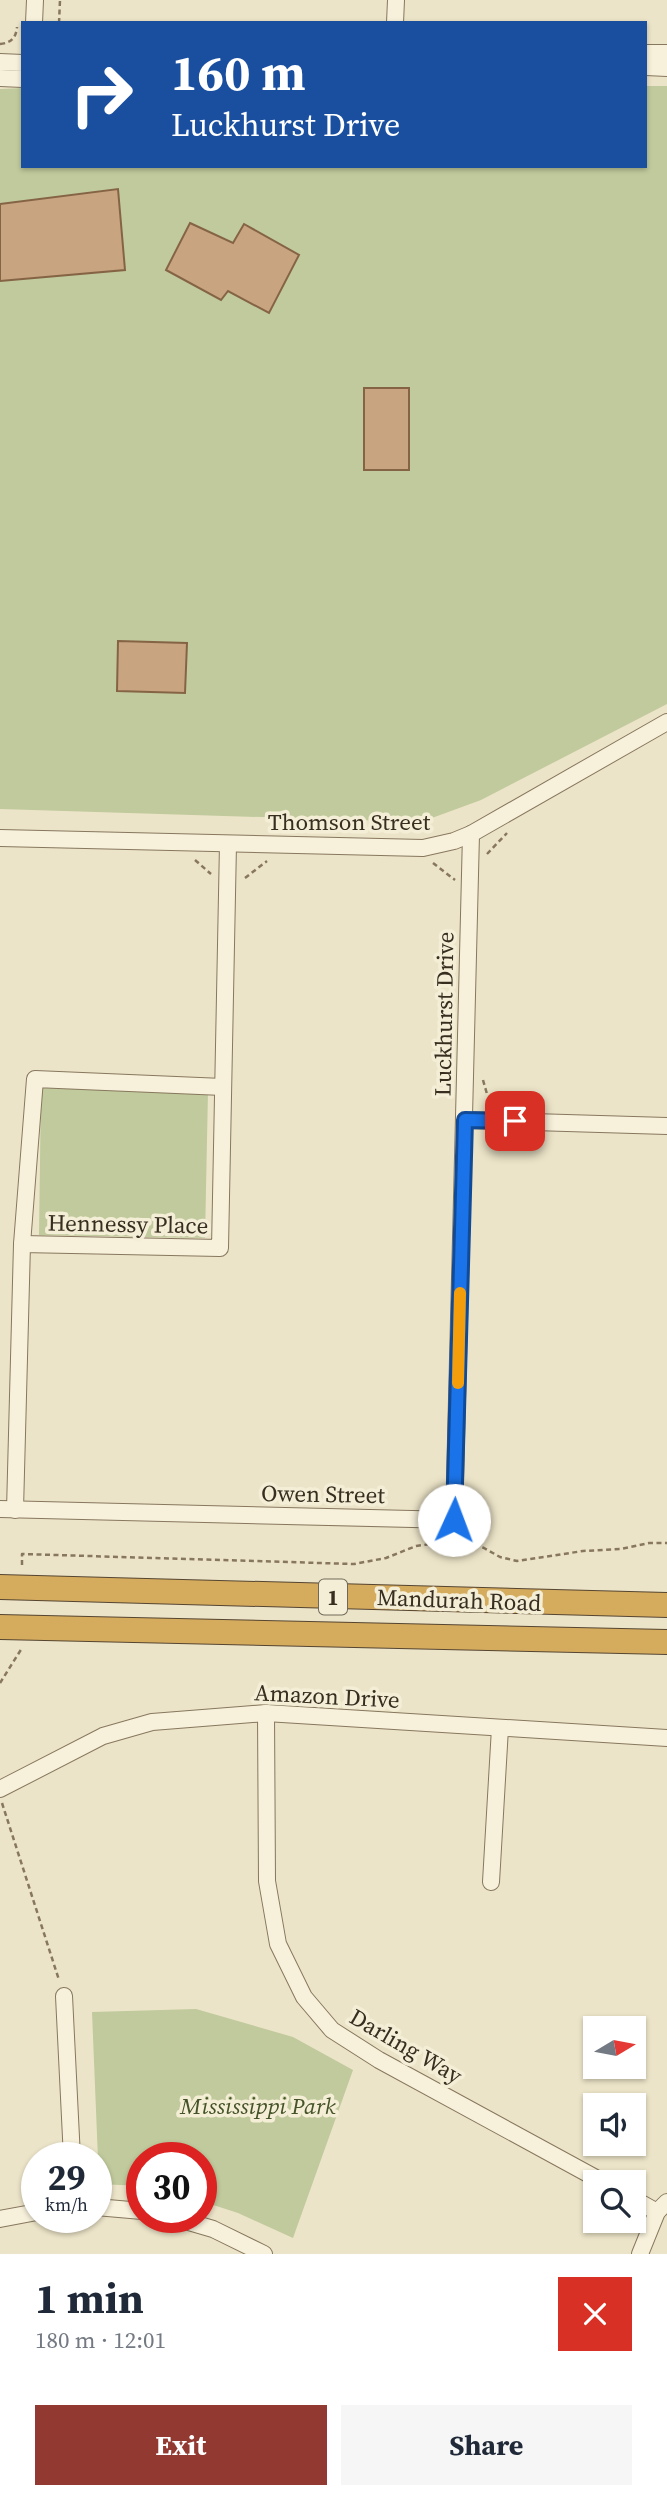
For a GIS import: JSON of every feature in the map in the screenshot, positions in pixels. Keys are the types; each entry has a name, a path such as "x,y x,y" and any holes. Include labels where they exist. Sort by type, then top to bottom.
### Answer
{"highway":[{"name":"Mandurah Road","path":"10,1588 667,1605"},
{"name":"Mandurah Road","path":"0,1627 667,1642"}],"street":[{"path":"34,21 35,0"},
{"path":"395,21 396,0"},
{"path":"647,53 667,53"},
{"path":"0,62 21,63"},
{"path":"647,67 667,68"},
{"path":"0,78 21,79"},
{"name":"Thomson Street","path":"0,838 423,848 471,834 667,722"},
{"name":"Luckhurst Drive","path":"471,834 465,1120 667,1126"},
{"name":"Hennessy Place","path":"7,1510 22,1244 220,1248 228,845"},
{"path":"22,1244 35,1079 223,1087"},
{"name":"Owen Street","path":"7,1510 454,1520 465,1120"},
{"name":"Amazon Drive","path":"0,1789 103,1736 152,1722 266,1713 667,1738"},
{"name":"Darling Way","path":"266,1713 267,1881 278,1944 304,1997 332,2030 379,2060 583,2171"},
{"path":"491,1882 500,1728"},
{"path":"64,1996 71,2142"},
{"path":"640,2254 662,2207"},
{"path":"0,2219 21,2215"},
{"path":"217,2231 264,2254"}],"path":[{"path":"60,0 60,21"},
{"path":"0,44 9,43 16,36 17,25 21,26"},
{"path":"480,1069 487,1094 499,1105"},
{"path":"10,1588 22,1554 354,1564 386,1558 416,1546 461,1540 500,1557 517,1561 583,1551 621,1549 649,1543 667,1543"},
{"path":"0,1683 28,1639 29,1628"},
{"path":"0,1797 64,1996"}],"green space":[{"path":"647,86 667,86 667,704 481,800 421,822 0,809 0,89 21,88 21,168 647,168"},
{"path":"41,1088 208,1091 205,1238 39,1235"},
{"name":"Mississippi Park","path":"196,2009 293,2037 353,2070 293,2238 217,2206 217,2142 126,2142 126,2185 112,2185 112,2142 97,2142 92,2012"}],"building":[{"path":"118,189 125,270 0,281 0,204"},
{"path":"190,223 233,243 244,224 299,255 269,313 228,291 221,300 166,270"},
{"path":"364,388 409,388 409,470 364,470"},
{"path":"118,641 187,643 185,693 117,691"}],"slow traffic":[{"path":"458,1383 460,1293"}],"route":[{"path":"454,1520 465,1120 515,1121"}]}
